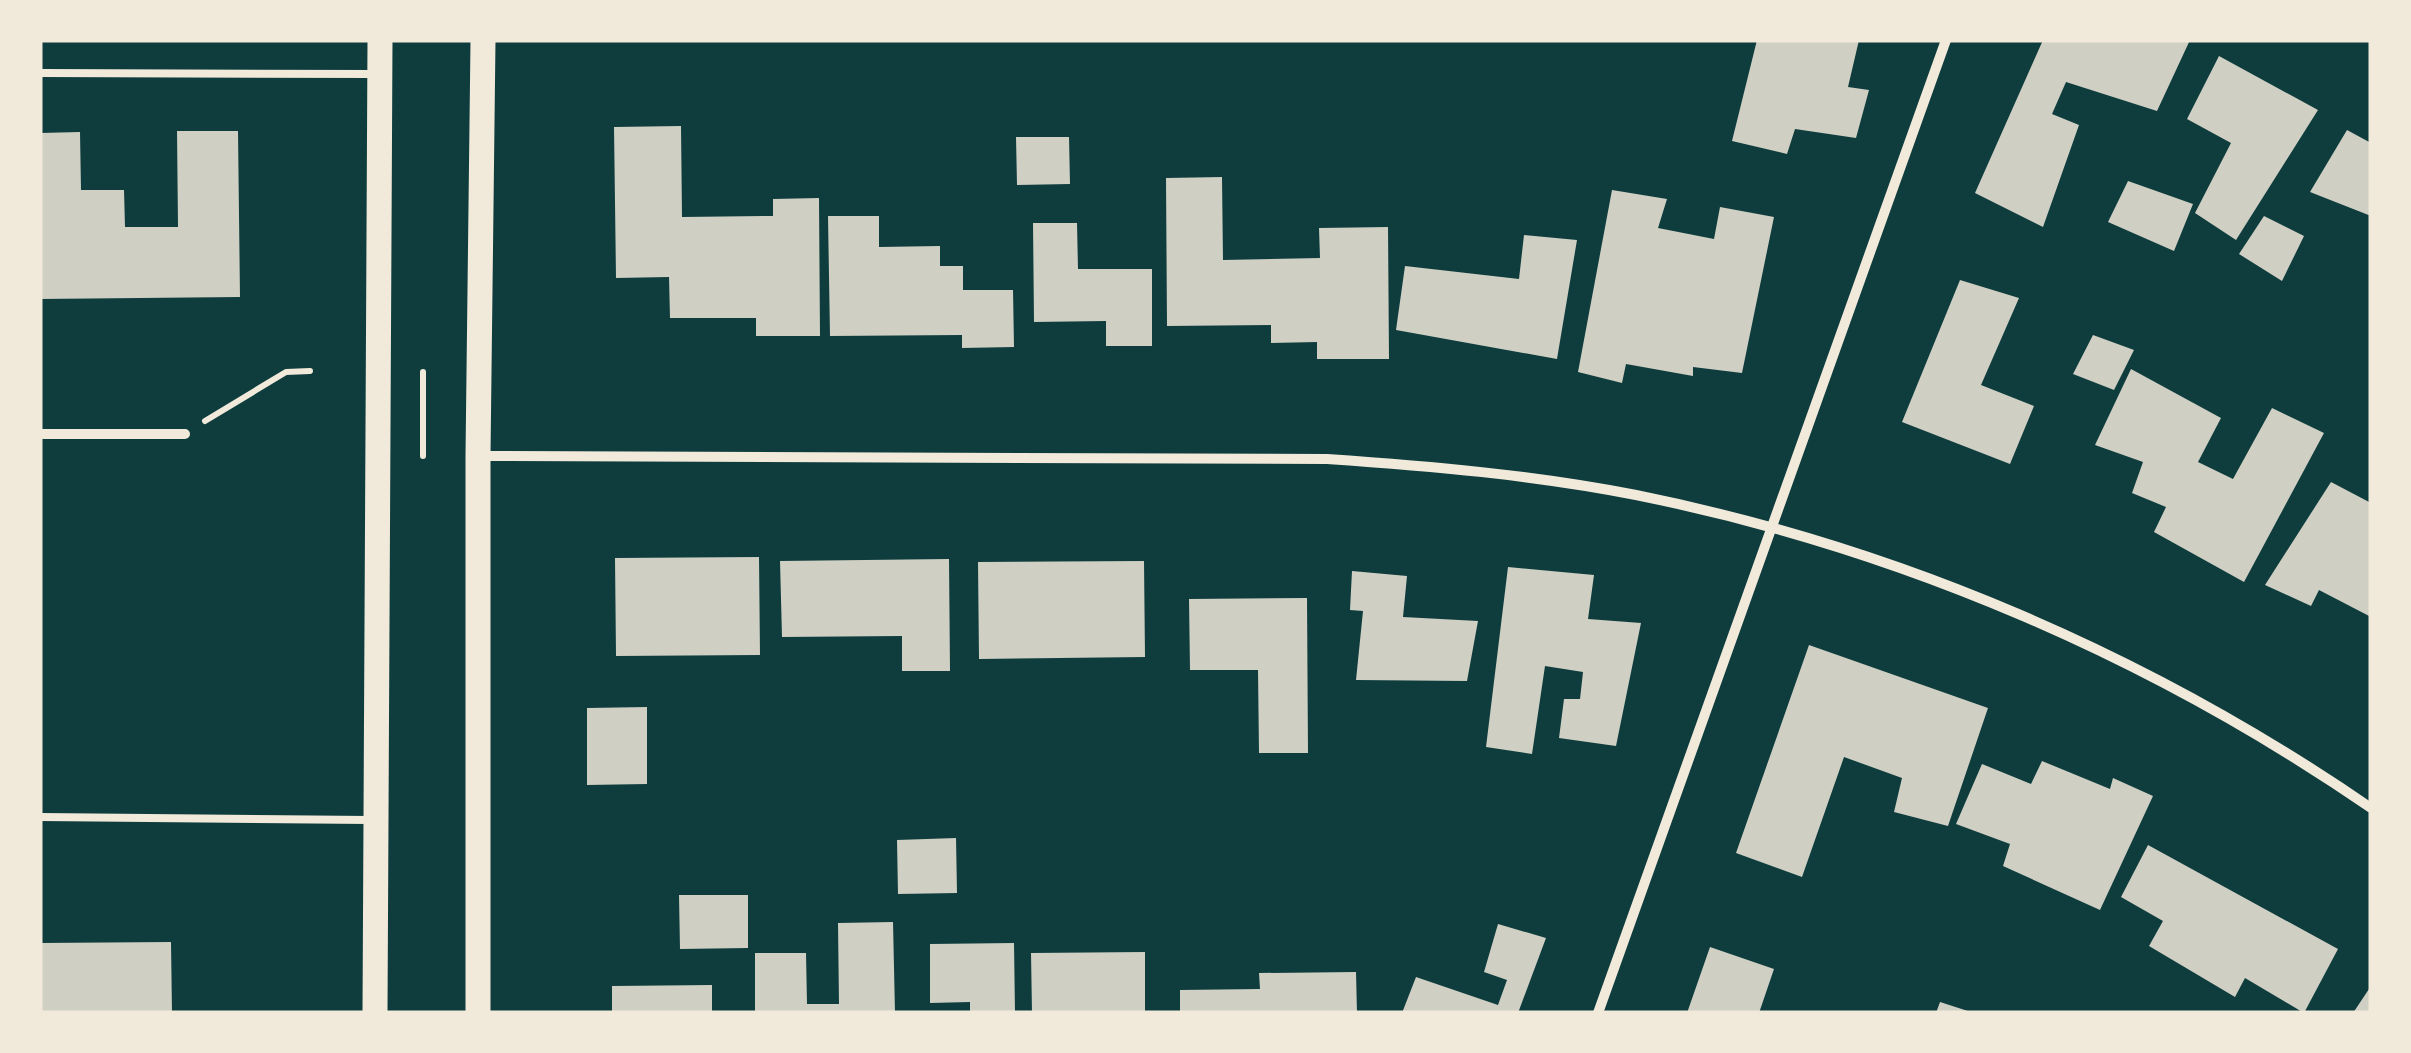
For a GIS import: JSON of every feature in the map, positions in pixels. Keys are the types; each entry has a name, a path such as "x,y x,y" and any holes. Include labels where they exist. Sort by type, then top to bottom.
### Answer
{"main road":[{"path":"374,1013 380,40"},
{"path":"478,1013 483,40"}],"street":[{"path":"1598,1013 1946,40"},
{"path":"40,434 185,434"},
{"path":"478,456 1327,458 1464,469 1597,489 1771,528 1904,568 2032,618 2187,693 2306,763 2371,808"}],"lane":[{"path":"40,73 380,74"},
{"path":"40,817 376,820"}],"path":[{"path":"185,434 286,372 310,370"},
{"path":"422,372 423,456"}],"building":[{"path":"1757,40 1859,40 1848,87 1869,90 1856,138 1795,129 1787,154 1732,141"},
{"path":"2043,40 2190,40 2157,111 2066,82 2052,114 2079,125 2043,227 1975,193"},
{"path":"2219,56 2318,110 2236,240 2195,213 2231,143 2187,119"},
{"path":"681,126 682,217 773,216 773,199 819,198 820,336 756,336 756,318 670,318 669,277 616,278 614,127"},
{"path":"2347,130 2371,143 2371,216 2310,192"},
{"path":"177,131 238,131 240,297 40,299 40,133 80,132 81,190 124,190 125,227 178,227"},
{"path":"1016,137 1069,137 1070,184 1017,185"},
{"path":"1222,177 1223,260 1320,258 1319,228 1388,227 1389,359 1317,359 1317,342 1271,343 1271,325 1167,326 1166,178"},
{"path":"2128,181 2193,204 2174,251 2108,222"},
{"path":"1612,190 1667,199 1658,228 1714,239 1720,207 1774,217 1742,373 1693,367 1693,376 1626,364 1622,383 1578,372"},
{"path":"828,216 879,216 879,247 940,246 940,266 963,266 963,290 1013,290 1014,347 962,348 962,335 830,336"},
{"path":"2264,216 2304,236 2282,281 2239,254"},
{"path":"1033,223 1077,223 1078,269 1152,269 1152,346 1106,346 1106,321 1034,322"},
{"path":"1524,235 1577,240 1557,359 1396,330 1405,266 1519,279"},
{"path":"1960,280 2019,298 1981,385 2034,406 2010,464 1902,422"},
{"path":"2093,335 2134,350 2114,390 2073,374"},
{"path":"2131,369 2221,418 2198,462 2233,479 2272,408 2324,433 2244,582 2154,532 2166,507 2132,493 2143,462 2095,445"},
{"path":"2331,482 2371,503 2371,617 2319,590 2311,606 2265,585"},
{"path":"759,557 760,655 616,656 615,558"},
{"path":"949,559 950,671 902,671 902,636 782,637 780,561"},
{"path":"1144,561 1145,657 979,659 978,562"},
{"path":"1508,567 1594,575 1588,619 1641,623 1616,746 1559,738 1564,699 1580,699 1583,672 1545,666 1532,754 1486,747"},
{"path":"1352,571 1407,576 1403,617 1478,621 1467,681 1356,680 1363,611 1350,610"},
{"path":"1307,598 1308,753 1259,753 1258,670 1190,670 1189,599"},
{"path":"1809,645 1988,708 1948,826 1894,812 1902,778 1844,757 1802,877 1736,853"},
{"path":"647,707 647,784 587,785 587,708"},
{"path":"2042,761 2110,789 2113,778 2153,796 2100,910 2003,866 2010,844 1956,824 1982,764 2031,784"},
{"path":"956,838 957,893 898,894 897,840"},
{"path":"2148,845 2338,949 2304,1013 2245,978 2235,997 2149,946 2163,921 2121,897"},
{"path":"679,895 748,895 748,948 680,949"},
{"path":"893,922 895,1013 755,1013 755,953 806,953 807,1004 839,1004 838,923"},
{"path":"1498,924 1546,938 1518,1013 1402,1013 1416,977 1498,1005 1507,980 1484,972"},
{"path":"171,942 172,1013 40,1013 40,943"},
{"path":"1014,943 1015,1013 970,1013 970,1002 930,1003 930,944"},
{"path":"1710,947 1774,969 1759,1013 1687,1013"},
{"path":"1145,952 1145,1013 1032,1013 1031,953"},
{"path":"1356,972 1357,1013 1180,1013 1180,990 1260,989 1259,973"},
{"path":"712,985 712,1013 612,1013 612,986"},
{"path":"2371,986 2371,1013 2353,1013"},
{"path":"1940,1002 1971,1012 1971,1013 1936,1013"}]}
